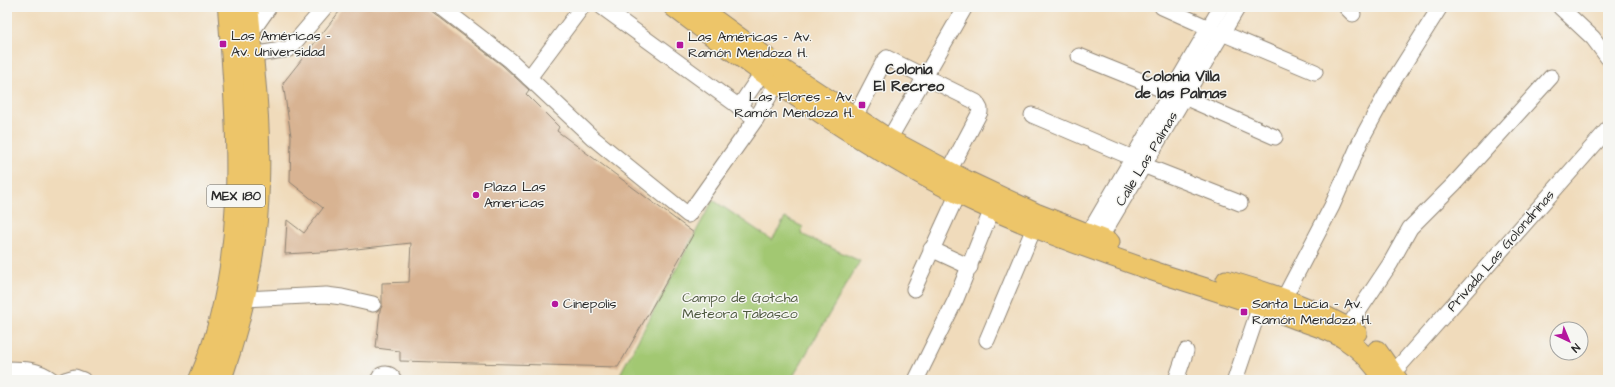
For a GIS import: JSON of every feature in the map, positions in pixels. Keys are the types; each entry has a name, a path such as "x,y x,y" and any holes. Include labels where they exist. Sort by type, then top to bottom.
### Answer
{"highway":[{"name":"MEX 180","path":"200,380 214,345 225,306 235,239 237,184 236,134 229,7"},
{"name":"MEX 180","path":"220,380 244,299 252,253 258,184 258,134 247,7"}],"main road":[{"path":"673,7 774,71 855,117 886,145 958,193 992,210 1034,228 1177,266 1284,298 1348,327 1375,347 1392,378"},
{"path":"698,7 839,125 949,171 1036,213 1091,242 1342,338 1392,378"}],"street":[{"path":"269,7 250,44 289,49 325,7"},
{"path":"441,7 494,47 593,138 688,216 756,119 774,71"},
{"path":"529,78 582,7"},
{"path":"602,7 756,119"},
{"path":"886,145 964,7"},
{"path":"1162,7 1315,72"},
{"name":"Calle Las Palmas","path":"1216,30 1221,7"},
{"name":"Calle Las Palmas","path":"1091,242 1216,30 1238,7"},
{"path":"1284,298 1332,206 1362,138 1392,82 1440,7"},
{"path":"1560,7 1593,38 1608,58"},
{"path":"1078,56 1180,91 1275,137"},
{"path":"855,117 884,61 887,58 976,102 980,109 949,171"},
{"path":"739,107 774,71"},
{"path":"1348,327 1390,264 1410,228 1454,184 1551,77"},
{"path":"1032,115 1240,203"},
{"name":"Privada Las Golondrinas","path":"1392,378 1608,130"},
{"path":"914,289 931,249 958,193"},
{"path":"916,380 956,299 992,210"},
{"path":"987,340 1034,228"},
{"path":"931,249 970,267"},
{"path":"244,299 326,295 342,296 373,304"},
{"path":"1234,380 1260,306"},
{"path":"1176,380 1186,351"},
{"path":"7,369 30,369 40,372 52,380"},
{"path":"378,380 381,375 386,374 391,375 394,380"},
{"path":"66,380 75,377 83,380"}],"green space":[{"name":"Campo de Gotcha Meteora Tabasco","path":"713,200 772,240 785,218 803,227 801,234 860,261 791,380 652,380 619,376"}],"building":[{"name":"Plaza Las Americas","path":"343,7 426,7 502,65 529,90 526,94 559,127 557,131 694,233 618,367 400,361 400,351 376,348 380,310 382,306 382,283 409,282 411,243 338,251 285,254 287,220 304,233 323,208 290,182 291,136 283,83"}],"place":[{"name":"Las Américas - Av. Universidad","path":"223,44"},
{"name":"Las Américas - Av. Ramón Mendoza H.","path":"680,45"},
{"name":"Las Flores - Av. Ramón Mendoza H.","path":"862,105"},
{"name":"Plaza Las Americas","path":"476,195"},
{"name":"Cinepolis","path":"555,304"},
{"name":"Santa Lucía - Av. Ramón Mendoza H.","path":"1244,312"}],"district":[{"name":"Colonia El Recreo","path":"909,78"},
{"name":"Colonia Villa de las Palmas","path":"1181,84"}]}
